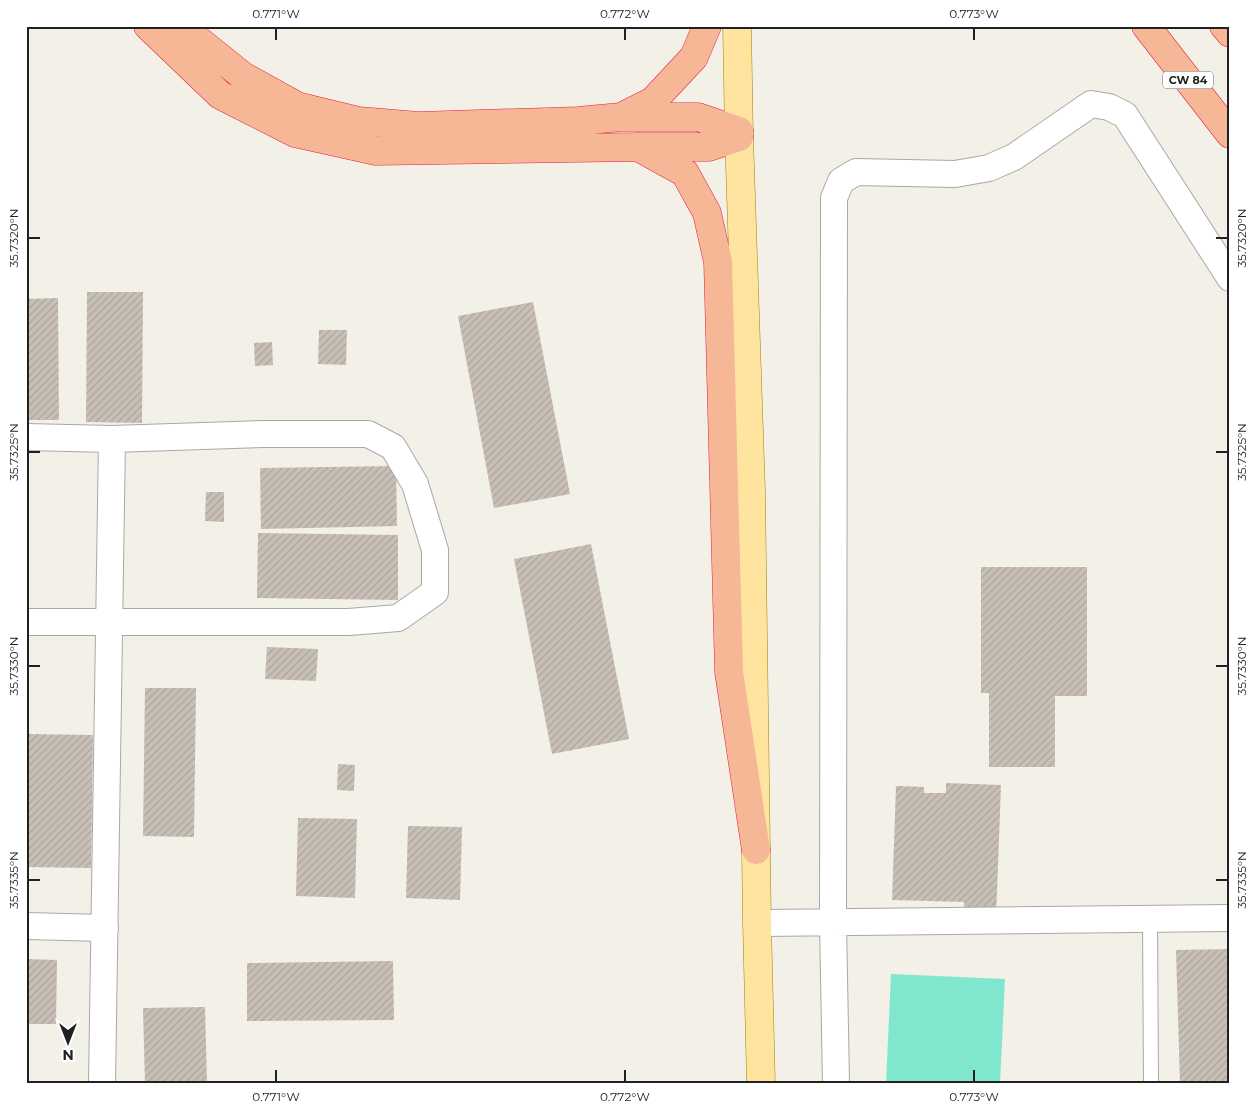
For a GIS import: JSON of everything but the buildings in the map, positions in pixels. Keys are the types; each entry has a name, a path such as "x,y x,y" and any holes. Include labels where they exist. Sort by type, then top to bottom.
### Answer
{"highway":[{"path":"148,26 220,95 295,133 376,151 709,147 739,134"},
{"path":"185,26 192,35 243,76 297,106 359,121 418,126 578,121 621,117 698,117 739,134"},
{"path":"621,117 652,101 687,65 694,57 707,26"},
{"name":"CW 84","path":"1146,26 1230,134"},
{"path":"1224,26 1230,33"},
{"path":"638,147 685,173 707,213 718,262 729,672 756,850"}],"main road":[{"path":"737,26 751,490 760,1084"}],"street":[{"path":"836,1084 833,922 834,198 841,181 856,172 955,174 989,168 1014,157 1091,104 1109,107 1125,115 1230,278"},
{"path":"26,437 112,439 263,434 368,434 392,447 415,484 436,550 436,592 398,618 349,622 26,622"},
{"path":"102,1084 112,439"},
{"path":"757,923 1230,918"},
{"path":"26,926 105,928"}],"lane":[{"path":"1150,919 1151,1084"}],"green space":[{"path":"891,974 1005,979 1000,1084 886,1084"}]}
